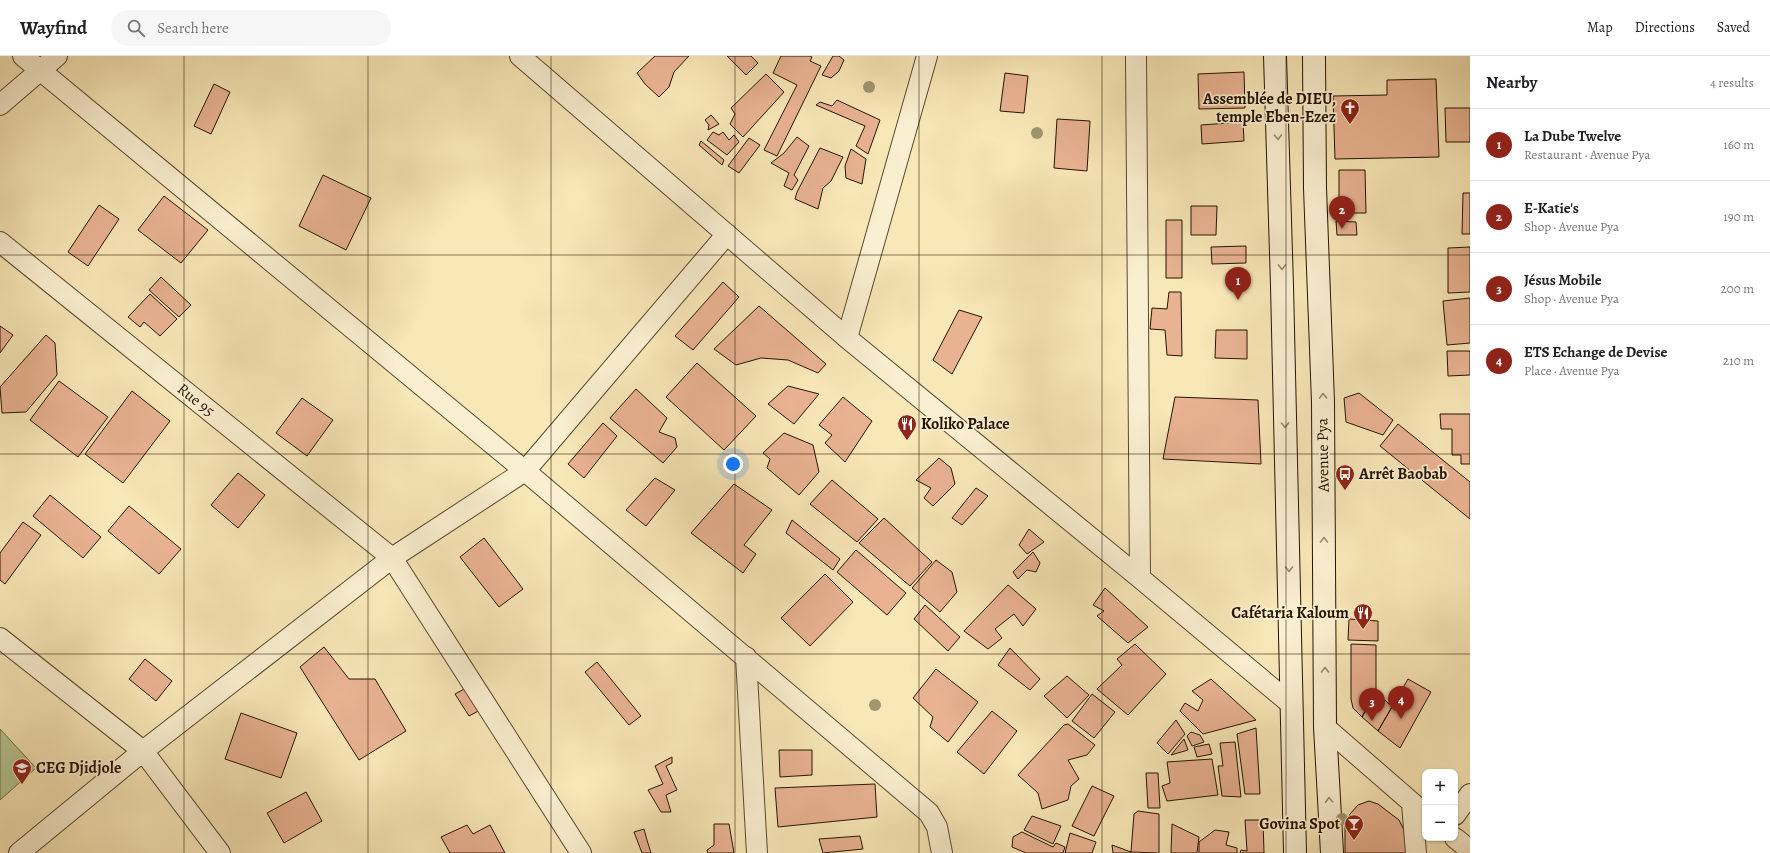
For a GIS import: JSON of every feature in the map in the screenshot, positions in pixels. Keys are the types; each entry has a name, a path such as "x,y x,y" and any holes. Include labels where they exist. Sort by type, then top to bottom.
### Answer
{"main road":[{"path":"1275,56 1282,286 1295,853"},
{"name":"Avenue Pya","path":"1314,56 1315,188 1323,402 1325,727 1332,853"},
{"path":"1291,704 1325,727"}],"street":[{"path":"23,56 525,471 928,813 937,827 942,853"},
{"path":"0,105 57,56"},
{"path":"846,338 927,56"},
{"path":"1136,56 1140,578"},
{"path":"527,58 846,338 1140,578 1291,704"},
{"path":"19,853 143,751 392,558 525,471 727,234"},
{"name":"Rue 95","path":"0,242 392,558 581,853"},
{"path":"0,638 143,751 220,853"},
{"path":"746,657 757,853"},
{"path":"1325,727 1418,809 1416,853"},
{"path":"1458,811 1470,794"},
{"path":"1458,840 1470,850"}],"green space":[{"path":"0,729 36,768 0,800"}],"building":[{"path":"655,56 689,56 674,72 669,87 659,97 645,84 637,73"},
{"path":"727,56 751,56 758,63 746,75"},
{"path":"781,56 810,56 812,57 810,61 821,66 777,156 764,150 797,85 773,73"},
{"path":"833,56 839,56 844,60 839,71 831,78 822,75"},
{"path":"1244,72 1245,108 1199,109 1198,74"},
{"path":"1005,73 1028,76 1024,113 1000,111"},
{"path":"766,74 784,92 743,137 730,124 735,114 731,108"},
{"path":"1436,79 1439,157 1335,159 1333,96 1387,95 1387,80"},
{"path":"214,84 230,92 211,134 194,126"},
{"path":"837,100 880,120 868,154 856,146 865,126 816,105 820,102 832,106"},
{"path":"1445,108 1470,108 1470,142 1446,142"},
{"path":"711,115 719,124 708,130 709,125 705,120"},
{"path":"1057,119 1090,121 1087,171 1054,168"},
{"path":"1243,122 1244,141 1202,144 1201,125"},
{"path":"713,132 719,135 723,132 729,140 734,135 739,142 727,155 707,140"},
{"path":"797,137 809,146 794,175 798,180 792,190 784,186 789,173 771,163 784,153"},
{"path":"749,138 760,145 739,173 728,166"},
{"path":"701,141 724,160 722,165 699,145"},
{"path":"820,148 843,157 831,181 823,188 818,209 795,199 797,192"},
{"path":"851,149 866,159 862,184 846,178 845,166"},
{"path":"1339,170 1365,170 1366,213 1339,213"},
{"path":"323,175 371,198 346,250 299,226"},
{"path":"1463,193 1470,193 1470,234 1462,234"},
{"path":"164,196 208,230 181,263 138,230"},
{"path":"99,205 119,219 88,266 68,252"},
{"path":"1191,206 1217,206 1216,235 1191,235"},
{"path":"1166,220 1182,220 1182,278 1166,278"},
{"path":"1336,221 1356,222 1357,235 1337,235"},
{"path":"1246,246 1246,263 1212,264 1211,247"},
{"path":"1470,247 1470,292 1448,293 1448,248"},
{"path":"161,277 191,305 179,317 149,290"},
{"path":"723,282 739,297 693,350 675,336"},
{"path":"1169,292 1181,292 1182,356 1167,355 1165,330 1150,329 1152,308 1167,309"},
{"path":"150,294 177,319 160,336 144,322 140,327 128,317"},
{"path":"1470,298 1470,343 1447,345 1443,301"},
{"path":"759,306 826,364 818,373 788,360 761,358 736,365 714,349"},
{"path":"959,310 982,317 952,374 933,360"},
{"path":"0,326 13,335 0,353"},
{"path":"1216,330 1247,330 1247,359 1215,358"},
{"path":"46,335 55,343 57,375 26,412 2,413 0,387"},
{"path":"1447,351 1470,351 1470,375 1448,376"},
{"path":"697,363 756,416 724,450 666,397"},
{"path":"59,381 108,417 78,457 30,420"},
{"path":"788,386 819,394 794,424 768,404"},
{"path":"636,389 667,418 659,432 675,438 677,447 663,463 610,418"},
{"path":"132,391 170,421 123,483 85,454"},
{"path":"1359,393 1393,420 1383,435 1346,422 1344,398"},
{"path":"843,397 872,421 845,462 825,443 832,435 819,425"},
{"path":"1175,397 1258,400 1261,464 1163,459"},
{"path":"302,398 333,420 307,456 276,433"},
{"path":"1440,414 1470,414 1470,464 1461,464 1461,455 1452,455 1452,429 1441,429"},
{"path":"603,423 617,436 584,478 568,464"},
{"path":"1398,424 1470,482 1470,519 1380,446"},
{"path":"784,433 813,445 819,472 799,495 767,468 770,459 763,453"},
{"path":"939,458 951,468 955,484 933,506 924,498 931,488 916,480"},
{"path":"238,473 265,495 238,528 211,505"},
{"path":"655,478 675,490 646,526 626,510"},
{"path":"832,480 878,519 857,542 810,504"},
{"path":"734,484 772,510 744,545 756,554 743,573 691,533"},
{"path":"976,488 988,496 962,525 952,518"},
{"path":"50,495 101,537 83,558 33,516"},
{"path":"129,506 181,549 159,574 108,531"},
{"path":"884,518 932,562 910,586 859,543"},
{"path":"792,520 840,559 833,570 786,533"},
{"path":"23,522 41,535 5,584 0,580 0,553"},
{"path":"1029,529 1044,542 1027,554 1019,545"},
{"path":"484,538 523,589 499,607 460,557"},
{"path":"856,550 906,593 887,615 837,572"},
{"path":"1033,552 1040,563 1036,572 1027,570 1018,579 1013,572"},
{"path":"936,560 952,572 957,592 940,612 912,588"},
{"path":"825,574 853,602 810,646 781,618"},
{"path":"1008,585 1036,609 1023,626 1014,614 995,629 1002,638 988,649 964,631"},
{"path":"1105,588 1148,627 1128,643 1097,616 1104,611 1093,605"},
{"path":"925,605 960,637 948,651 914,619"},
{"name":"Cafétaria Kaloum","path":"1349,619 1378,621 1378,641 1348,640"},
{"path":"1135,644 1166,674 1128,715 1097,689 1122,665 1117,659"},
{"path":"1351,644 1376,645 1376,691 1362,717 1353,708 1351,699"},
{"path":"324,647 349,679 375,679 406,731 359,760 300,667"},
{"path":"1010,648 1040,679 1030,690 998,665"},
{"path":"145,659 172,681 156,701 129,679"},
{"path":"597,662 641,716 629,725 585,672"},
{"path":"936,669 978,702 948,742 930,727 933,717 913,698"},
{"path":"1067,676 1089,695 1067,718 1044,696"},
{"path":"1211,679 1256,720 1203,734 1180,711 1185,703 1198,711 1203,700 1192,691"},
{"path":"1408,679 1431,692 1400,748 1378,731"},
{"path":"466,688 480,710 469,716 455,694"},
{"path":"1376,691 1392,707 1378,731 1362,717"},
{"path":"1092,694 1115,712 1094,738 1072,721"},
{"path":"992,711 1017,731 984,774 957,752"},
{"path":"241,713 297,733 281,778 225,759"},
{"path":"1176,720 1185,734 1168,754 1157,743"},
{"path":"1068,724 1095,745 1087,755 1068,760 1079,779 1071,786 1068,800 1042,809 1038,793 1018,775 1064,725"},
{"path":"1256,728 1260,794 1245,794 1237,734"},
{"path":"1191,732 1200,735 1204,742 1192,746 1187,736"},
{"path":"1184,739 1188,750 1171,755"},
{"path":"1235,742 1241,797 1222,796 1218,766 1223,766 1220,743"},
{"path":"1209,744 1212,754 1197,757 1194,747"},
{"path":"779,750 812,750 812,775 780,777"},
{"path":"672,757 672,763 666,766 677,790 666,795 671,812 661,812 648,790 663,784 655,766"},
{"path":"1212,759 1218,795 1167,801 1162,786 1170,783 1167,762"},
{"path":"1146,773 1158,773 1160,808 1148,808"},
{"path":"875,784 877,817 778,827 775,788"},
{"path":"1092,786 1114,796 1094,836 1072,826"},
{"path":"306,792 322,821 284,843 267,813"},
{"path":"1369,801 1378,804 1399,820 1406,834 1407,853 1345,853 1345,826 1350,814 1358,805"},
{"path":"1138,811 1159,814 1159,853 1131,852 1134,814"},
{"path":"1032,816 1061,826 1053,844 1024,830"},
{"path":"1245,820 1263,820 1264,853 1240,853 1241,850 1247,851"},
{"path":"714,824 729,824 734,853 708,853 707,850 714,845"},
{"path":"1172,824 1199,837 1197,853 1171,853"},
{"path":"467,825 473,834 490,825 505,853 450,853 441,837"},
{"path":"644,829 651,853 642,853 634,832"},
{"path":"1215,830 1229,832 1226,845 1237,848 1237,853 1199,853 1199,842"},
{"path":"1022,832 1053,847 1056,843 1065,847 1063,853 1026,853 1012,847 1013,837"},
{"path":"1070,833 1096,842 1092,853 1065,853"},
{"path":"860,836 863,849 823,853 819,839"},
{"path":"1112,845 1131,852 1131,853 1113,853"}],"place":[{"name":"Assemblée de DIEU, temple Eben-Ezez","path":"1350,125"},
{"name":"E-Katie's","path":"1342,229"},
{"name":"La Dube Twelve","path":"1238,300"},
{"name":"Koliko Palace","path":"907,441"},
{"name":"Arrêt Baobab","path":"1345,491"},
{"name":"Cafétaria Kaloum","path":"1363,630"},
{"name":"ETS Echange de Devise","path":"1401,719"},
{"name":"Jésus Mobile","path":"1372,721"},
{"name":"CEG Djidjole","path":"22,785"},
{"name":"Govina Spot","path":"1354,841"}]}
